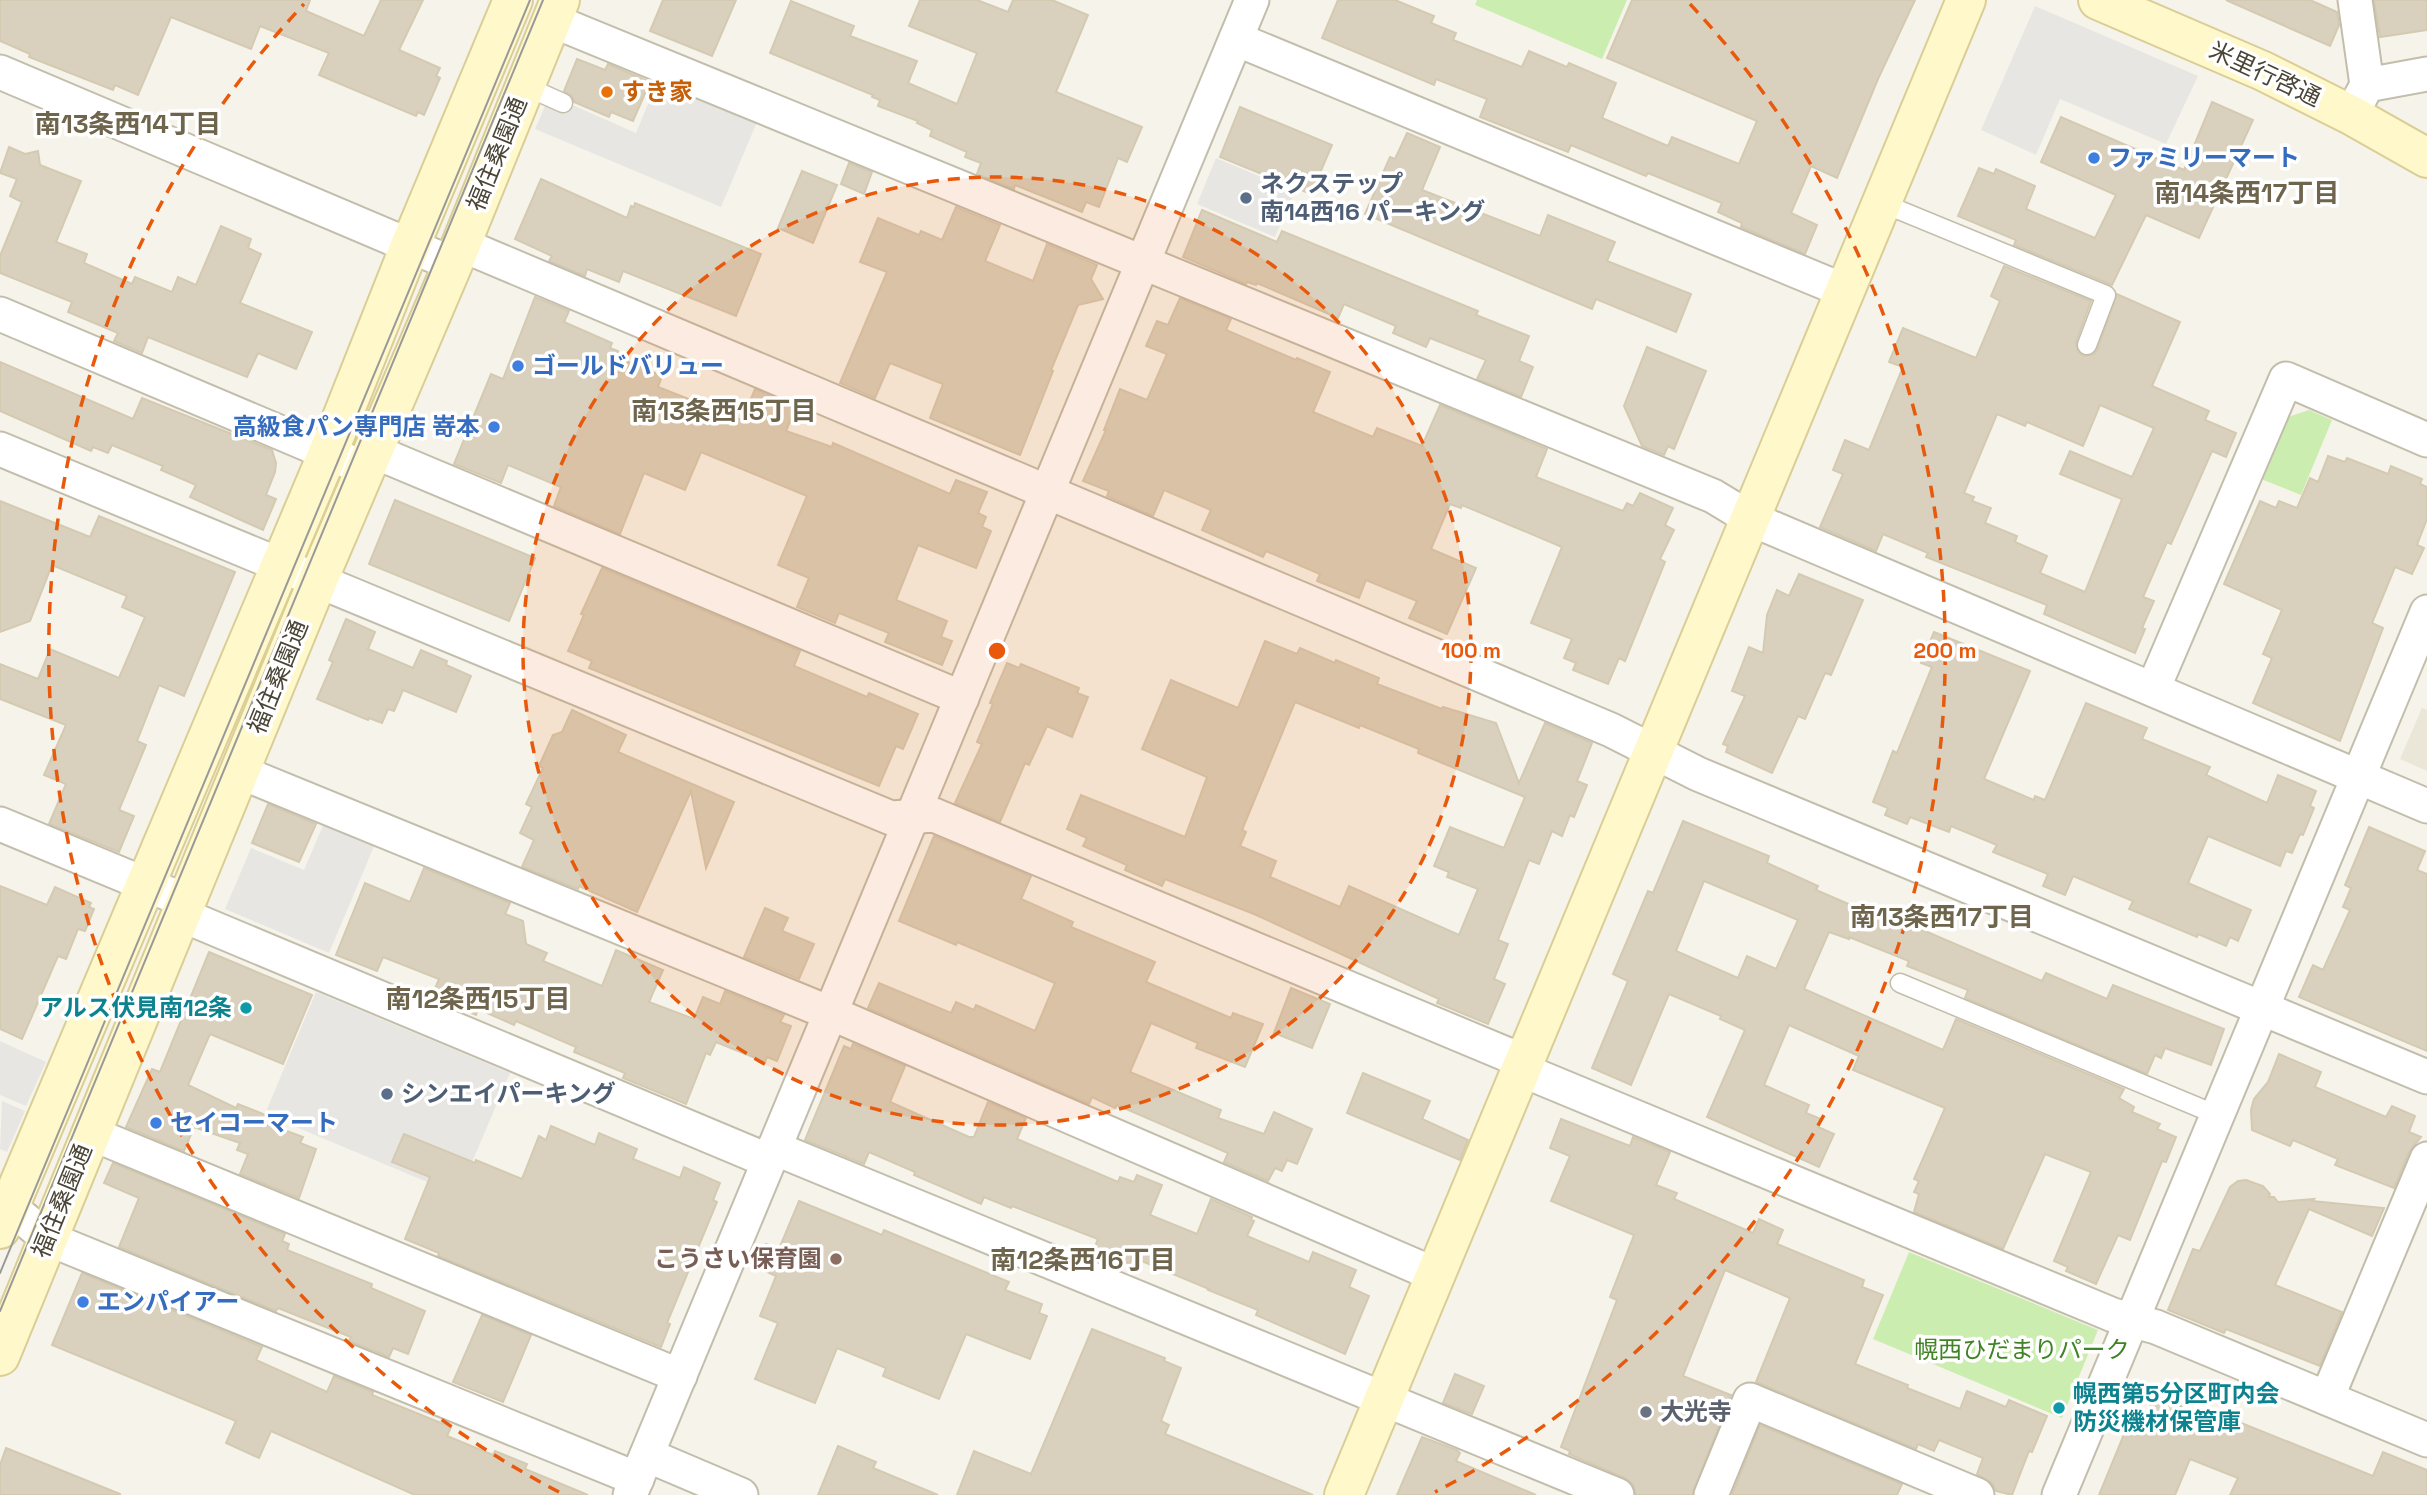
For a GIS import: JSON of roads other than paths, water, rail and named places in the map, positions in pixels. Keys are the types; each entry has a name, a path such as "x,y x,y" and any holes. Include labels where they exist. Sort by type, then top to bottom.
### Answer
{"street":[{"name":"福住桑園通","path":"3,1213 146,885 328,453 410,246 513,0"},
{"path":"1344,1495 1966,0"},
{"name":"米里行啓通","path":"2098,0 2263,71 2359,100 2427,158"},
{"path":"2355,0 2359,100 2427,74"},
{"name":"福住桑園通","path":"2,1345 556,10"},
{"path":"556,10 690,88 1143,262 1713,496 1751,519 2427,806"},
{"path":"638,1476 1143,262 1239,13 1845,291"},
{"path":"0,72 410,246 456,254 1047,493 1611,730 1698,774 2427,1076"},
{"path":"0,314 328,453 369,460 962,698"},
{"path":"2153,689 2286,379 2427,440"},
{"path":"0,449 891,818 934,815 2113,1315 2132,1319 2427,1440"},
{"path":"2059,1495 2427,612"},
{"path":"240,772 831,1013 1436,1275"},
{"path":"0,824 146,885 184,908 771,1155 1384,1399 1617,1495"},
{"path":"90,1133 680,1376"},
{"path":"2328,1398 2427,1159"},
{"path":"3,1213 47,1238 638,1476 741,1495"},
{"path":"1711,1495 1750,1400 1978,1495"}],"lane":[{"path":"525,86 563,103"},
{"path":"1882,203 2106,295 2087,345"},
{"path":"1900,983 2217,1115"}],"tram line":[{"path":"0,1273 530,0"},
{"path":"0,1311 543,0"}],"place":[{"name":"すき家","path":"607,92"},
{"name":"ファミリーマート","path":"2094,158"},
{"name":"ネクステップ 南14西16 パーキング","path":"1246,198"},
{"name":"ゴールドバリュー","path":"518,366"},
{"name":"高級食パン専門店 嵜本","path":"494,427"},
{"name":"アルス伏見南12条","path":"246,1008"},
{"name":"シンエイパーキング","path":"387,1094"},
{"name":"セイコーマート","path":"156,1123"},
{"name":"こうさい保育園","path":"836,1259"},
{"name":"エンパイアー","path":"83,1302"},
{"name":"幌西第5分区町内会 防災機材保管庫","path":"2059,1408"},
{"name":"大光寺","path":"1646,1412"}],"district":[{"name":"南13条西14丁目","path":"128,124"},
{"name":"南14条西17丁目","path":"2247,193"},
{"name":"南13条西15丁目","path":"724,411"},
{"name":"南13条西17丁目","path":"1942,917"},
{"name":"南12条西15丁目","path":"478,999"},
{"name":"南12条西16丁目","path":"1083,1260"}],"park label":[{"name":"幌西ひだまりパーク","path":"2022,1350"}]}
